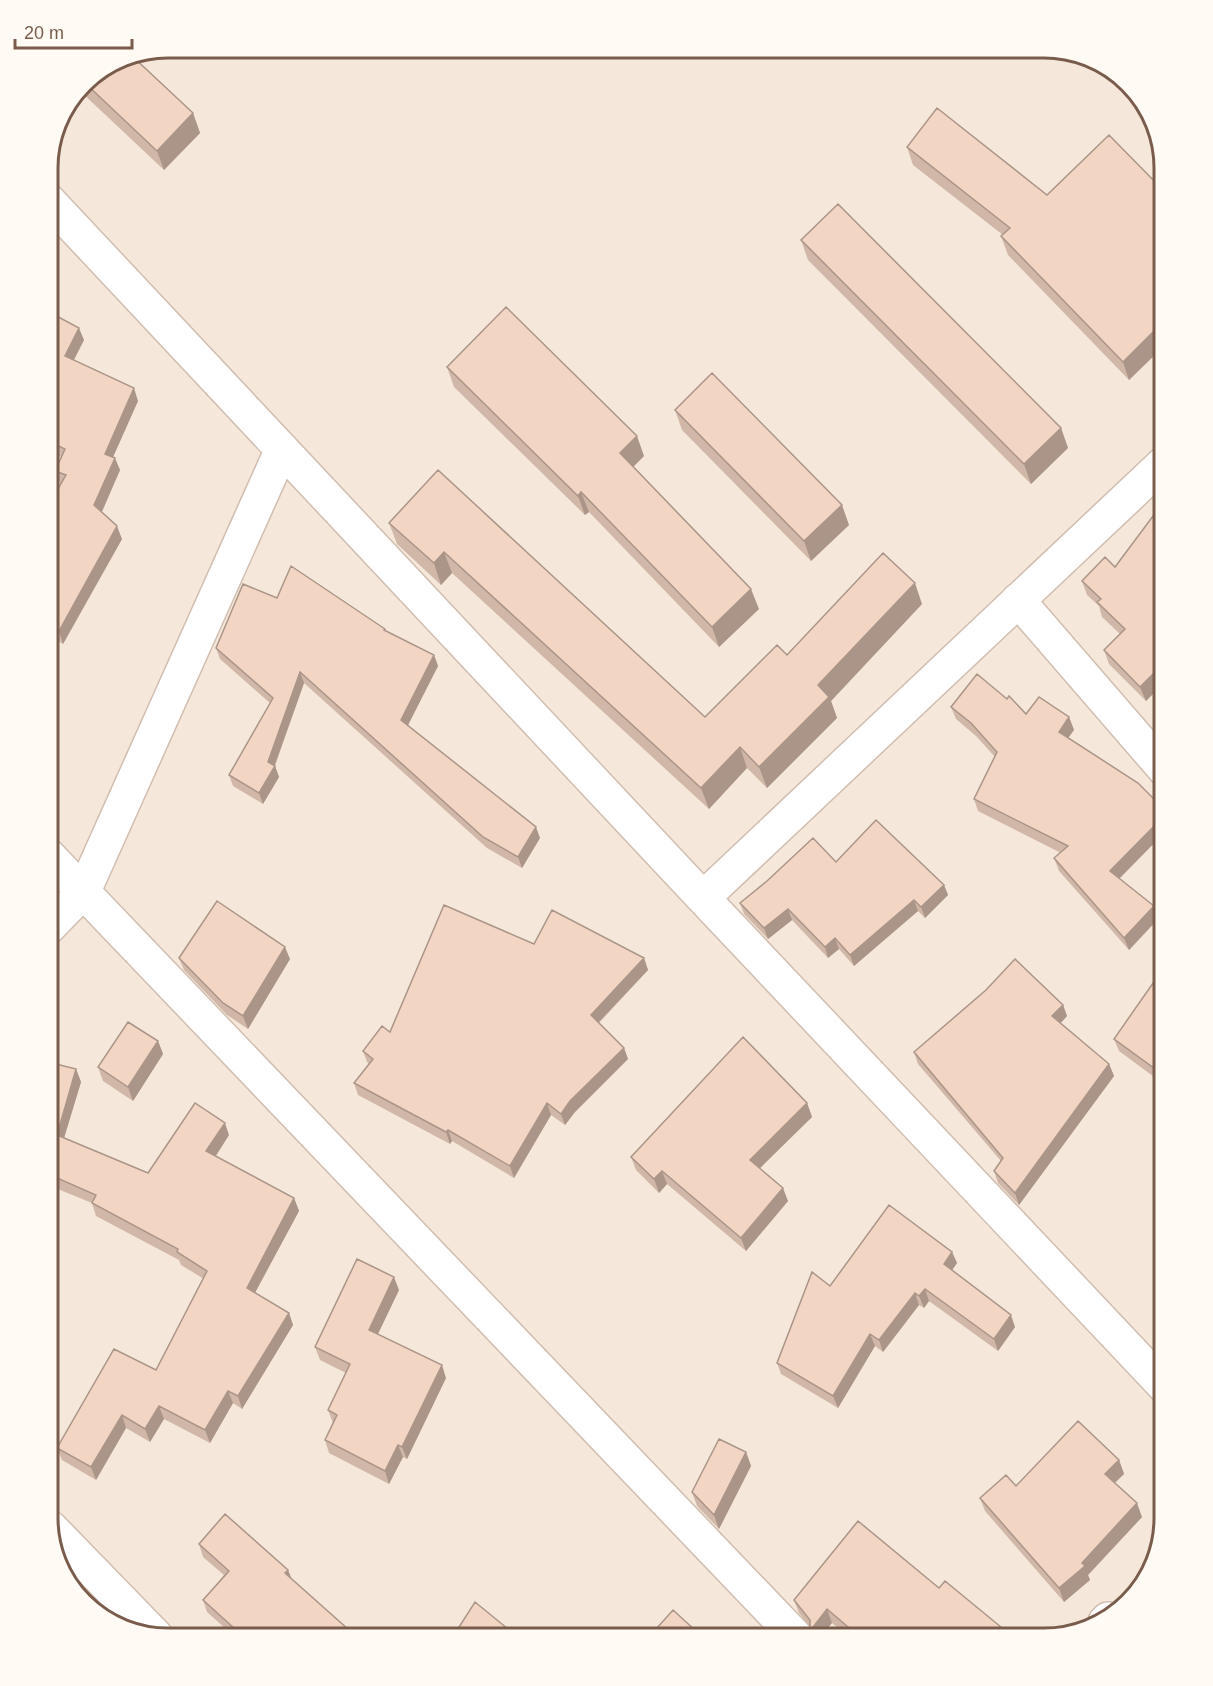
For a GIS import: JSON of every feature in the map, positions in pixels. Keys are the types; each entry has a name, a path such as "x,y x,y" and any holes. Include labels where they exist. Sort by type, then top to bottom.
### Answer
{"street":[{"path":"59,212 1154,1375"},
{"path":"58,917 84,891 282,449"},
{"path":"703,898 1154,472"},
{"path":"1018,600 1154,757"},
{"path":"58,865 787,1628"},
{"path":"60,1537 145,1625"}],"shaded area":[{"path":"161,59 1052,59 1080,64 1106,77 1132,101 1140,113 1154,154 1154,1532 1146,1560 1132,1585 1112,1605 1100,1613 1073,1624 1045,1628 161,1627 133,1622 113,1613 101,1605 81,1585 73,1573 62,1546 58,1518 59,154 67,126 77,107 96,86 113,73 133,64"}],"building":[{"path":"139,63 193,113 157,151 92,90 113,73 133,64"},
{"path":"937,108 1047,195 1109,135 1154,181 1154,331 1123,362 1001,236 1010,228 907,147"},
{"path":"838,204 1061,428 1024,464 801,240"},
{"path":"506,307 637,436 620,453 751,589 712,627 581,492 578,496 447,367"},
{"path":"59,317 79,328 65,356 134,388 105,454 115,458 94,505 117,526 59,631 59,487 66,475 59,472 59,463 65,449 59,446"},
{"path":"712,373 842,505 804,541 675,410"},
{"path":"438,470 705,717 777,645 787,655 883,553 915,583 818,685 829,697 759,767 740,747 701,788 444,552 434,563 389,523"},
{"path":"1154,515 1154,673 1140,687 1104,650 1125,629 1097,602 1101,599 1082,581 1105,557 1115,567"},
{"path":"291,566 384,630 434,655 401,720 536,827 518,857 483,837 300,672 268,762 275,766 259,793 229,775 273,698 216,648 243,584 277,598"},
{"path":"977,674 1007,699 1009,696 1026,714 1039,697 1069,717 1059,732 1138,783 1154,799 1154,826 1110,871 1154,906 1124,938 1054,858 1068,846 974,799 997,752 971,723 951,707"},
{"path":"876,820 944,885 921,907 914,900 850,955 835,938 825,947 788,909 764,928 740,903 813,838 836,862"},
{"path":"217,901 285,947 243,1016 223,1003 179,958"},
{"path":"444,905 534,944 552,910 644,958 591,1015 624,1048 570,1101 561,1114 547,1103 510,1166 448,1130 446,1132 354,1083 373,1059 363,1051 382,1026 390,1032"},
{"path":"1015,959 1063,1005 1052,1016 1109,1064 1015,1193 994,1171 1003,1158 914,1052 986,990"},
{"path":"1154,982 1154,1068 1114,1039"},
{"path":"128,1022 158,1041 128,1087 98,1067"},
{"path":"743,1037 807,1103 750,1160 783,1188 741,1238 662,1171 654,1179 631,1157"},
{"path":"58,1065 76,1069 58,1131"},
{"path":"195,1103 225,1123 206,1151 294,1198 247,1288 289,1313 238,1396 228,1391 205,1430 159,1406 145,1429 122,1415 91,1467 58,1449 58,1446 114,1349 156,1370 207,1271 177,1252 178,1249 92,1203 96,1195 58,1178 58,1136 148,1173"},
{"path":"889,1205 952,1252 944,1264 1011,1315 994,1339 925,1289 919,1296 915,1293 879,1340 870,1334 833,1396 777,1363 812,1272 830,1286"},
{"path":"357,1259 394,1277 369,1330 442,1365 402,1447 398,1445 385,1471 325,1440 337,1415 328,1410 350,1364 315,1347"},
{"path":"1078,1421 1119,1460 1105,1474 1137,1503 1082,1563 1085,1566 1059,1588 980,1498 1006,1475 1016,1486"},
{"path":"719,1439 746,1452 714,1515 692,1492"},
{"path":"225,1514 288,1570 285,1573 346,1627 233,1627 203,1600 229,1571 199,1544"},
{"path":"858,1521 939,1588 945,1581 1002,1628 849,1628 827,1609 813,1628 810,1628 810,1620 794,1600"},
{"path":"475,1602 506,1627 459,1627"},
{"path":"673,1610 692,1628 657,1628"}]}
